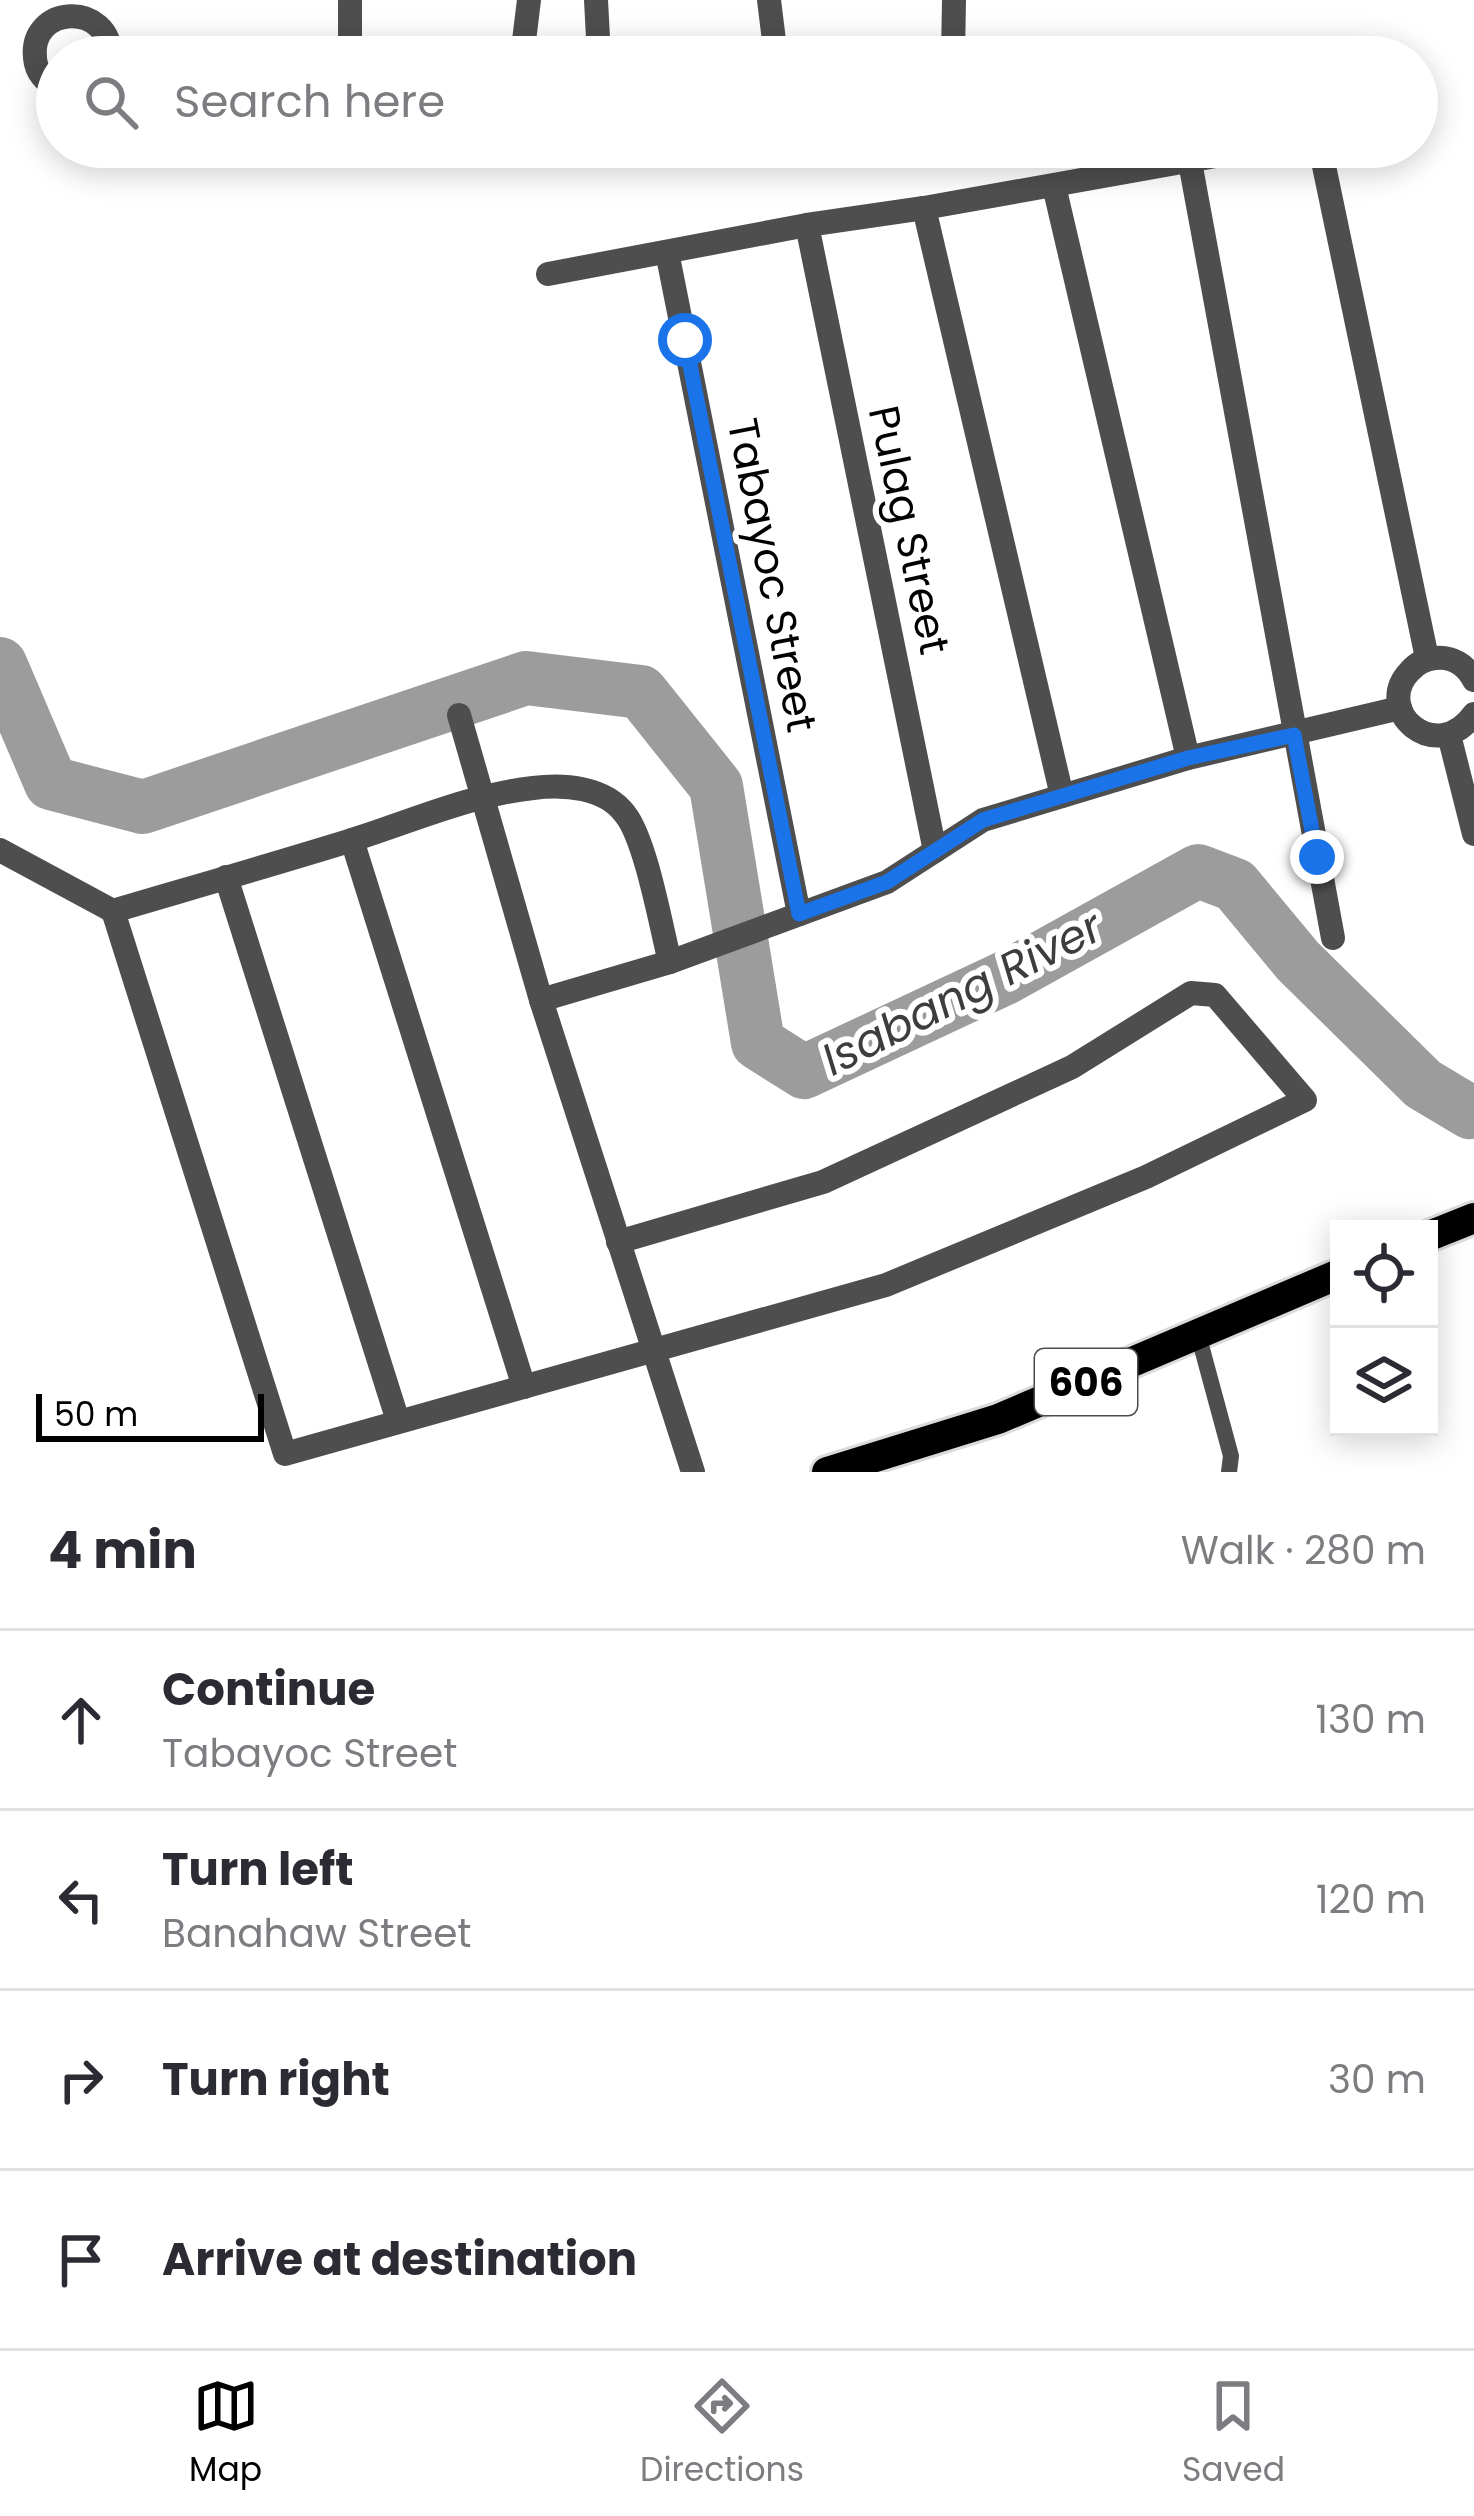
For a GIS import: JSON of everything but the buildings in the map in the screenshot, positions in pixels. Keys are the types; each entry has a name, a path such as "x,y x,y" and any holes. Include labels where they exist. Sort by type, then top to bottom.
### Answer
{"main road":[{"path":"1438,1232 1474,1217"},
{"name":"606","path":"827,1472 998,1419 1330,1278"}],"street":[{"path":"350,0 350,36"},
{"path":"525,36 529,0"},
{"path":"596,0 598,36"},
{"path":"769,0 773,36"},
{"path":"953,36 954,0"},
{"path":"39,36 63,16 80,15 96,22 108,36"},
{"path":"548,274 807,225 1156,168"},
{"path":"1191,168 1333,938"},
{"path":"1324,168 1427,658"},
{"path":"1054,186 1188,758"},
{"path":"924,208 1062,796"},
{"name":"Pulag Street","path":"807,225 935,851"},
{"name":"Tabayoc Street","path":"668,252 799,914"},
{"path":"1474,680 1458,662 1427,658 1404,677 1399,692 1400,708 1419,732 1449,735 1463,728 1474,714"},
{"path":"541,1000 682,958 887,882 983,820 1188,758 1400,708"},
{"path":"459,715 541,1000 693,1472"},
{"path":"1449,735 1474,835"},
{"path":"113,911 482,796 537,787 578,788 602,796 624,812 638,837 682,958"},
{"path":"352,840 524,1387"},
{"path":"0,850 113,911 285,1454 886,1285 1146,1177 1305,1100 1215,995 1190,993 1072,1067 823,1182 618,1242"},
{"path":"226,878 398,1420"}],"lane":[{"path":"1198,1334 1231,1456 1229,1472"}],"waterway":[{"name":"Isabang River","path":"0,664 51,783 143,807 526,678 641,692 716,786 758,1043 804,1072 1007,977 1198,871 1235,885 1298,961 1423,1084 1474,1110"}],"route":[{"path":"685,340 799,914 887,882 983,820 1188,758 1294,735 1317,857"}]}
